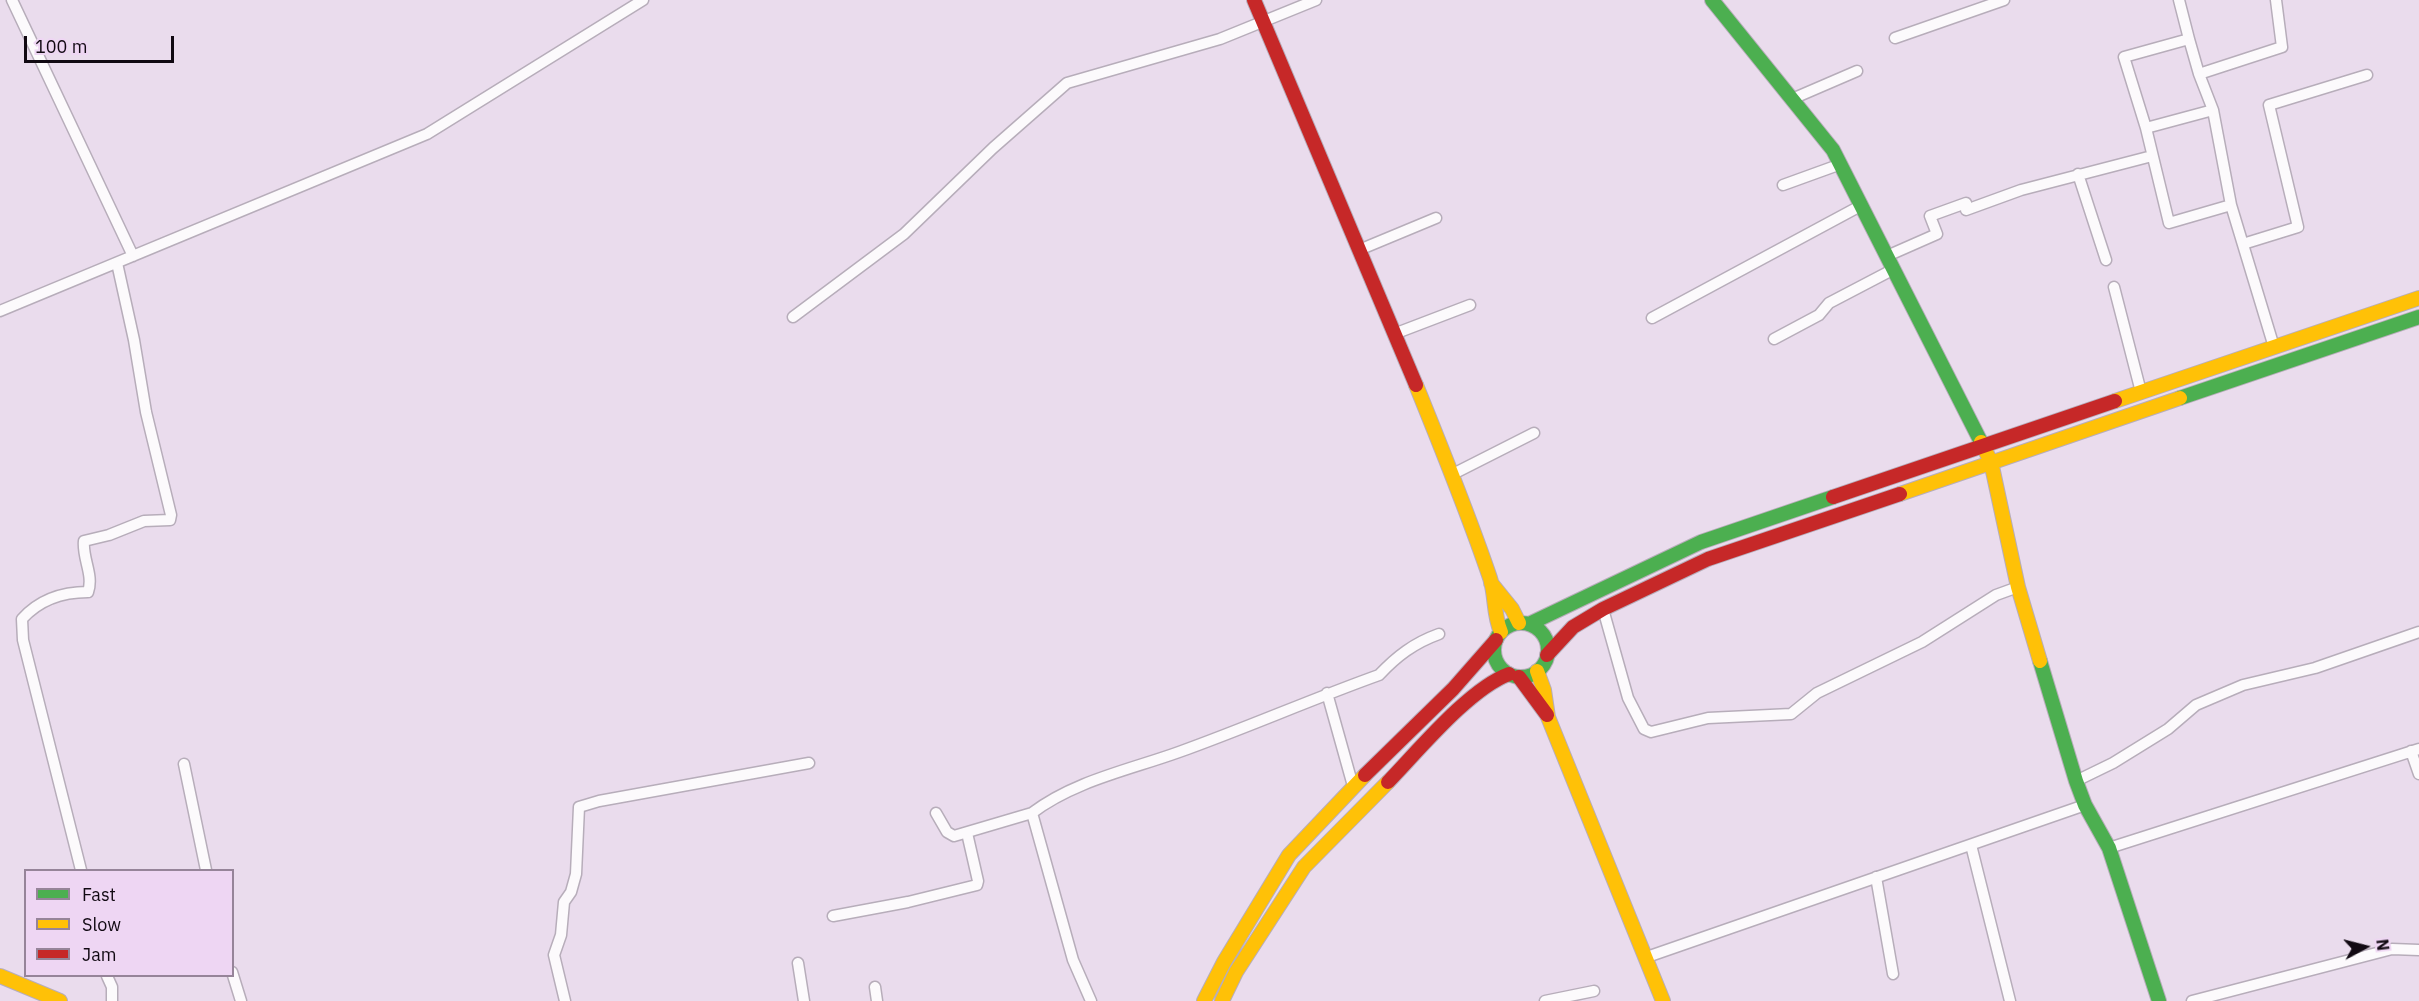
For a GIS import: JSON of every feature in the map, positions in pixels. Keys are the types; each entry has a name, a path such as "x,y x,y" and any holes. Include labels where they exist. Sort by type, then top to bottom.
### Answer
{"main road":[{"path":"1254,0 1454,474 1491,582 1498,636 1494,650 1496,660 1501,669 1514,676 1548,717"},
{"path":"1717,1 1833,150 1991,462 2018,587 2076,781 2085,805 2109,848 2159,1001"},
{"path":"1204,1001 1224,962 1288,855 1353,786 1454,690 1498,636 1509,626 1524,624 1701,542 2419,298"},
{"path":"1547,655 1573,627 1603,609 1708,559 2419,317"},
{"path":"1222,1001 1236,972 1304,867 1471,698 1496,679 1529,676 1537,672 1544,664 1547,645 1544,636 1524,624 1491,582"},
{"path":"1537,672 1544,690 1548,717 1664,1001"},
{"path":"0,976 60,1001"}],"street":[{"path":"12,0 133,256"},
{"path":"0,312 427,134 643,0"},
{"path":"793,317 904,234 993,148 1067,83 1220,39 1316,0"},
{"path":"1895,38 2004,0"},
{"path":"2179,0 2199,74 2213,110 2230,205 2274,347"},
{"path":"2199,74 2282,47 2276,0"},
{"path":"2189,39 2124,57 2146,129 2169,223 2230,205"},
{"path":"1792,99 1857,71"},
{"path":"2243,244 2298,227 2269,105 2367,75"},
{"path":"2146,129 2213,110"},
{"path":"1887,256 1937,234 1930,216 1966,203 1966,210 2021,190 2152,156"},
{"path":"1783,186 1841,164"},
{"path":"2078,174 2106,260"},
{"path":"1652,318 1862,205"},
{"path":"1359,250 1436,218"},
{"path":"81,869 23,640 22,619 38,604 72,592 90,589 87,561 83,551 84,541 109,535 144,521 170,520 171,515 146,412 135,340 117,263"},
{"path":"1774,339 1819,315 1829,303 1894,269"},
{"path":"2114,287 2141,392"},
{"path":"1394,334 1470,305"},
{"path":"1454,474 1534,434"},
{"path":"1603,609 1632,707 1644,729 1652,732 1708,718 1791,714 1817,693 1922,642 1996,595 2018,587"},
{"path":"2076,781 2113,763 2168,729 2196,705 2243,686 2315,668 2419,632"},
{"path":"936,813 950,836 1032,813 1048,800 1100,778 1179,752 1327,693 1379,675 1399,654 1421,640 1439,634"},
{"path":"1327,693 1353,786"},
{"path":"2109,848 2415,750 2419,774"},
{"path":"565,1001 554,954 561,935 564,902 571,892 576,874 579,807 609,799 809,763"},
{"path":"184,764 206,869"},
{"path":"1647,957 2085,805"},
{"path":"1032,813 1073,960 1091,1001"},
{"path":"833,916 909,902 977,885 967,833"},
{"path":"1971,844 1999,949 2010,1001"},
{"path":"1876,877 1893,974"},
{"path":"2192,1001 2392,949 2419,950"},
{"path":"798,963 804,1001"},
{"path":"108,977 112,987 112,1001"},
{"path":"234,977 241,1001"},
{"path":"875,987 877,1001"},
{"path":"1545,1001 1594,991"}],"traffic: fast":[{"path":"1712,0 1833,150 1981,442"},
{"path":"2180,398 2419,317"},
{"path":"1529,624 1701,542 1833,497"},
{"path":"1521,623 1531,625 1540,631 1546,640 1548,650 1546,660 1540,669 1531,675 1521,677 1511,675 1502,669 1496,660 1494,650 1496,640 1502,631 1511,625 1521,623"},
{"path":"2040,661 2076,781 2085,805 2109,848 2159,1001"}],"traffic: slow":[{"path":"2115,401 2419,298"},
{"path":"1416,385 1464,505 1490,578 1501,632"},
{"path":"1900,494 2180,398"},
{"path":"1981,442 1991,462 2018,587 2040,661"},
{"path":"1491,583 1512,609 1519,623"},
{"path":"1537,671 1544,690 1548,717 1663,1001"},
{"path":"1204,1001 1224,962 1289,855 1365,775"},
{"path":"1222,1001 1236,972 1304,867 1388,782"},
{"path":"0,976 60,1001"}],"traffic: jam":[{"path":"1254,0 1416,385"},
{"path":"1833,497 2115,401"},
{"path":"1547,655 1573,627 1603,609 1708,559 1900,494"},
{"path":"1365,775 1453,689 1496,640"},
{"path":"1388,782 1461,706 1509,674"},
{"path":"1519,677 1547,715"}]}
